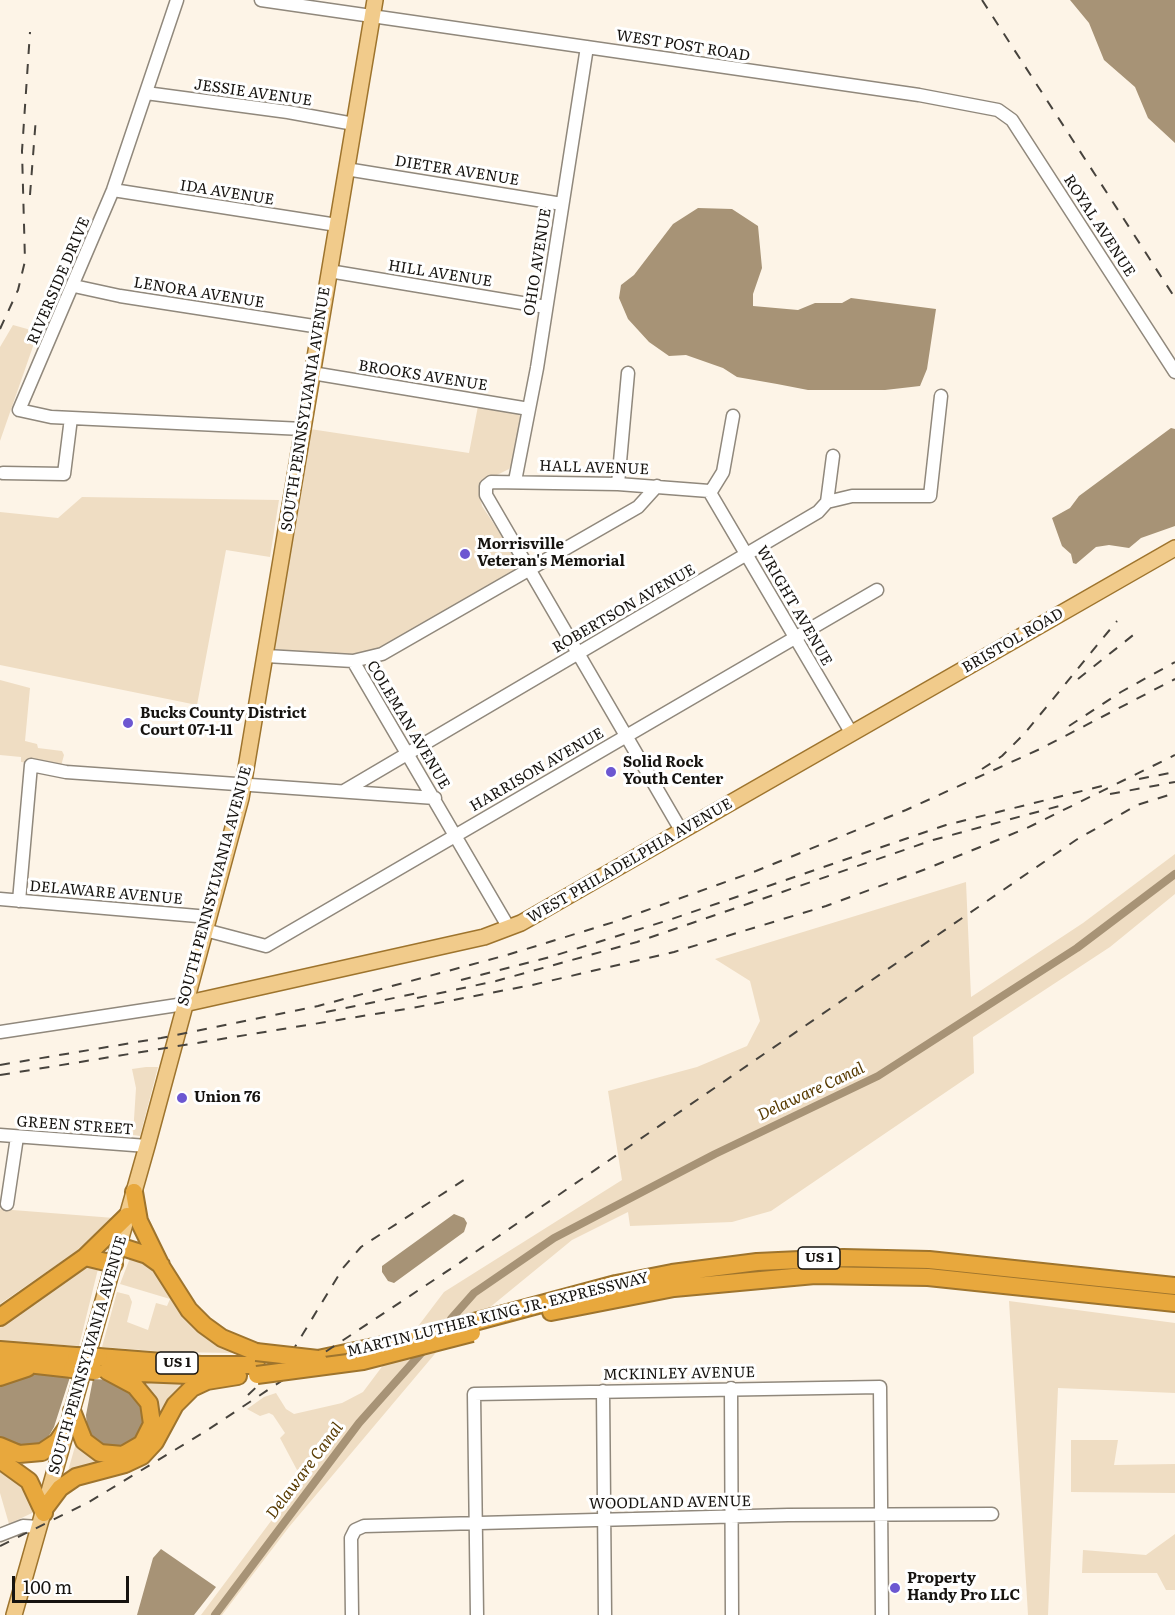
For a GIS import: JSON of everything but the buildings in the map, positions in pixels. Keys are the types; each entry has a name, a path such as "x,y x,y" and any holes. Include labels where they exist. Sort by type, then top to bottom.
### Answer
{"highway":[{"path":"134,1192 139,1221 161,1266 182,1301 204,1325 256,1364"},
{"path":"0,1317 85,1257 127,1216"},
{"path":"119,1246 147,1255 161,1266"},
{"path":"85,1257 114,1264"},
{"name":"MARTIN LUTHER KING JR. EXPRESSWAY","path":"0,1350 100,1366 238,1376 256,1364 310,1370 363,1361 644,1278 729,1264 786,1260 929,1260 1175,1287"},
{"name":"MARTIN LUTHER KING JR. EXPRESSWAY","path":"100,1366 256,1364 318,1359 618,1297 703,1284 796,1275 928,1277 1175,1303"},
{"name":"MARTIN LUTHER KING JR. EXPRESSWAY","path":"0,1362 34,1366 74,1362"},
{"path":"0,1377 34,1366"},
{"path":"70,1418 84,1441 100,1453 123,1455 142,1444 152,1424 149,1403 135,1386 100,1366"},
{"path":"43,1516 60,1488 76,1477 125,1464 142,1456 155,1442 175,1404 192,1388 207,1381 238,1376"},
{"path":"0,1446 19,1454 42,1452 57,1442 70,1418"},
{"path":"0,1460 29,1481 43,1516"}],"main road":[{"name":"SOUTH PENNSYLVANIA AVENUE","path":"14,1615 147,1146 242,786 266,656 375,0"},
{"name":"BRISTOL ROAD","path":"852,734 1175,548"},
{"name":"WEST PHILADELPHIA AVENUE","path":"184,1004 472,940 509,928 538,915 852,734"}],"street":[{"name":"RIVERSIDE DRIVE","path":"71,418 39,416 19,410 74,286 113,190 177,0"},
{"name":"WEST POST ROAD","path":"261,0 989,106"},
{"name":"OHIO AVENUE","path":"515,481 546,307 587,47"},
{"name":"JESSIE AVENUE","path":"146,93 288,112 354,124"},
{"name":"ROYAL AVENUE","path":"989,106 1012,120 1175,372"},
{"name":"DIETER AVENUE","path":"346,169 562,204"},
{"name":"IDA AVENUE","path":"113,190 337,225"},
{"name":"HILL AVENUE","path":"329,271 546,307"},
{"name":"LENORA AVENUE","path":"74,286 120,296 320,327"},
{"name":"BROOKS AVENUE","path":"312,373 529,409"},
{"path":"618,483 628,373"},
{"name":"ROBERTSON AVENUE","path":"344,791 818,512 827,502 852,496 929,496 941,396"},
{"path":"711,493 723,472 733,416"},
{"path":"3,472 64,474 71,418 303,429"},
{"path":"827,502 833,456"},
{"name":"HALL AVENUE","path":"528,570 486,495 486,486 491,482 618,483 703,489 711,493"},
{"path":"266,656 353,661 382,654 638,507 657,486"},
{"name":"WRIGHT AVENUE","path":"711,493 852,734"},
{"path":"528,570 682,832"},
{"name":"HARRISON AVENUE","path":"207,923 266,946 877,590"},
{"name":"COLEMAN AVENUE","path":"353,661 509,928"},
{"path":"18,901 32,765 66,772 435,798"},
{"name":"DELAWARE AVENUE","path":"0,899 207,923"},
{"path":"0,1032 184,1004"},
{"name":"GREEN STREET","path":"0,1135 147,1146"},
{"path":"7,1204 17,1137"},
{"name":"MCKINLEY AVENUE","path":"476,1522 474,1394 731,1388 880,1387 880,1515"},
{"path":"731,1388 732,1615"},
{"path":"603,1391 605,1615"},
{"name":"WOODLAND AVENUE","path":"352,1615 352,1534 364,1526 732,1516 992,1514"},
{"path":"880,1515 882,1615"},
{"path":"0,1535 43,1516"},
{"path":"476,1522 477,1615"}],"shaded area":[{"path":"1070,0 1175,0 1175,143 1148,118 1135,87 1104,60 1089,23"},
{"path":"698,208 732,209 758,226 762,268 753,294 753,306 798,310 815,303 842,303 851,298 936,309 927,369 920,386 885,390 808,390 737,377 723,368 686,355 669,356 649,342 628,319 619,298 621,285 634,275 673,224"},
{"path":"13,325 38,332 0,441 0,347"},
{"path":"478,406 508,410 519,414 521,419 515,460 509,469 485,481 480,496 482,506 519,562 517,571 385,648 349,658 272,651 310,429 469,453"},
{"path":"1171,428 1175,429 1175,526 1141,538 1129,548 1109,545 1096,547 1076,564 1073,563 1071,554 1062,546 1052,518 1070,508 1079,496"},
{"path":"82,497 279,500 270,557 226,550 197,705 0,665 0,512 58,518"},
{"path":"0,680 30,688 25,741 37,744 38,748 62,751 64,755 61,766 21,762 21,757 0,755"},
{"path":"1175,854 1175,894 1110,947 973,1037 974,1073 771,1211 732,1222 630,1226 628,1212 572,1240 439,1349 289,1527 222,1615 201,1615 306,1474 297,1470 280,1438 285,1433 273,1415 269,1413 260,1416 247,1409 264,1397 276,1393 286,1409 294,1414 342,1403 363,1392 384,1364 391,1362 444,1292 622,1180 608,1091 697,1067 747,1046 760,1021 750,981 715,959 966,882 971,997 1083,923"},
{"path":"158,1067 140,1136 133,1135 136,1088 132,1069"},
{"path":"0,1209 114,1218 73,1258 71,1255 0,1304"},
{"path":"454,1214 464,1218 467,1223 464,1232 394,1283 388,1281 382,1272 382,1266"},
{"path":"130,1258 146,1259 238,1353 168,1352 102,1347 117,1292 129,1295 132,1302 127,1322 148,1330 156,1303 167,1306 170,1299 120,1284"},
{"path":"85,1263 99,1265 79,1346 0,1341 0,1322"},
{"path":"1009,1301 1175,1323 1175,1393 1058,1388 1048,1615 1028,1615"},
{"path":"31,1374 70,1377 47,1443 25,1450 0,1440 0,1383"},
{"path":"93,1379 111,1380 142,1399 146,1430 124,1450 94,1444 87,1428 86,1415"},
{"path":"142,1382 195,1382 160,1420"},
{"path":"1071,1440 1118,1440 1114,1465 1175,1464 1175,1493 1071,1492"},
{"path":"76,1443 107,1460 70,1475 68,1471"},
{"path":"0,1465 24,1481 33,1507 32,1513 9,1524 0,1493"},
{"path":"1175,1534 1175,1590 1166,1590 1157,1573 1082,1573 1083,1550 1146,1555"},
{"path":"161,1549 216,1587 194,1615 137,1615 153,1558"}],"waterway":[{"name":"Delaware Canal","path":"451,1319 474,1293 554,1238 715,1154 878,1076 1077,948 1175,874"},
{"name":"Delaware Canal","path":"215,1615 359,1423 424,1350"}],"railway":[{"path":"982,0 1175,298"},
{"path":"0,329 18,290 25,261 22,151 30,32"},
{"path":"30,195 36,117"},
{"path":"982,769 1002,756 1025,733 1117,621"},
{"path":"1078,679 1137,632"},
{"path":"1069,726 1121,692 1175,662"},
{"path":"0,1065 161,1038 318,1006 507,955 614,922 756,871 906,810 1040,749 1175,679"},
{"path":"0,1075 412,1008 532,985 674,952 826,906 926,869 1027,828 1175,755"},
{"path":"1139,779 1175,772"},
{"path":"1110,794 1175,782"},
{"path":"461,980 550,957 672,919 946,825 1106,785"},
{"path":"0,1546 89,1502 206,1431 455,1266 1076,840 1137,805 1175,793"},
{"path":"417,998 496,981 637,942 933,840 1063,805"},
{"path":"326,1012 423,992"},
{"path":"248,1395 290,1355 343,1268 361,1247 470,1176"}],"place":[{"name":"Morrisville Veteran's Memorial","path":"465,554"},
{"name":"Bucks County District Court 07-1-11","path":"128,723"},
{"name":"Solid Rock Youth Center","path":"611,772"},
{"name":"Union 76","path":"182,1098"},
{"name":"Property Handy Pro LLC","path":"895,1588"}]}
